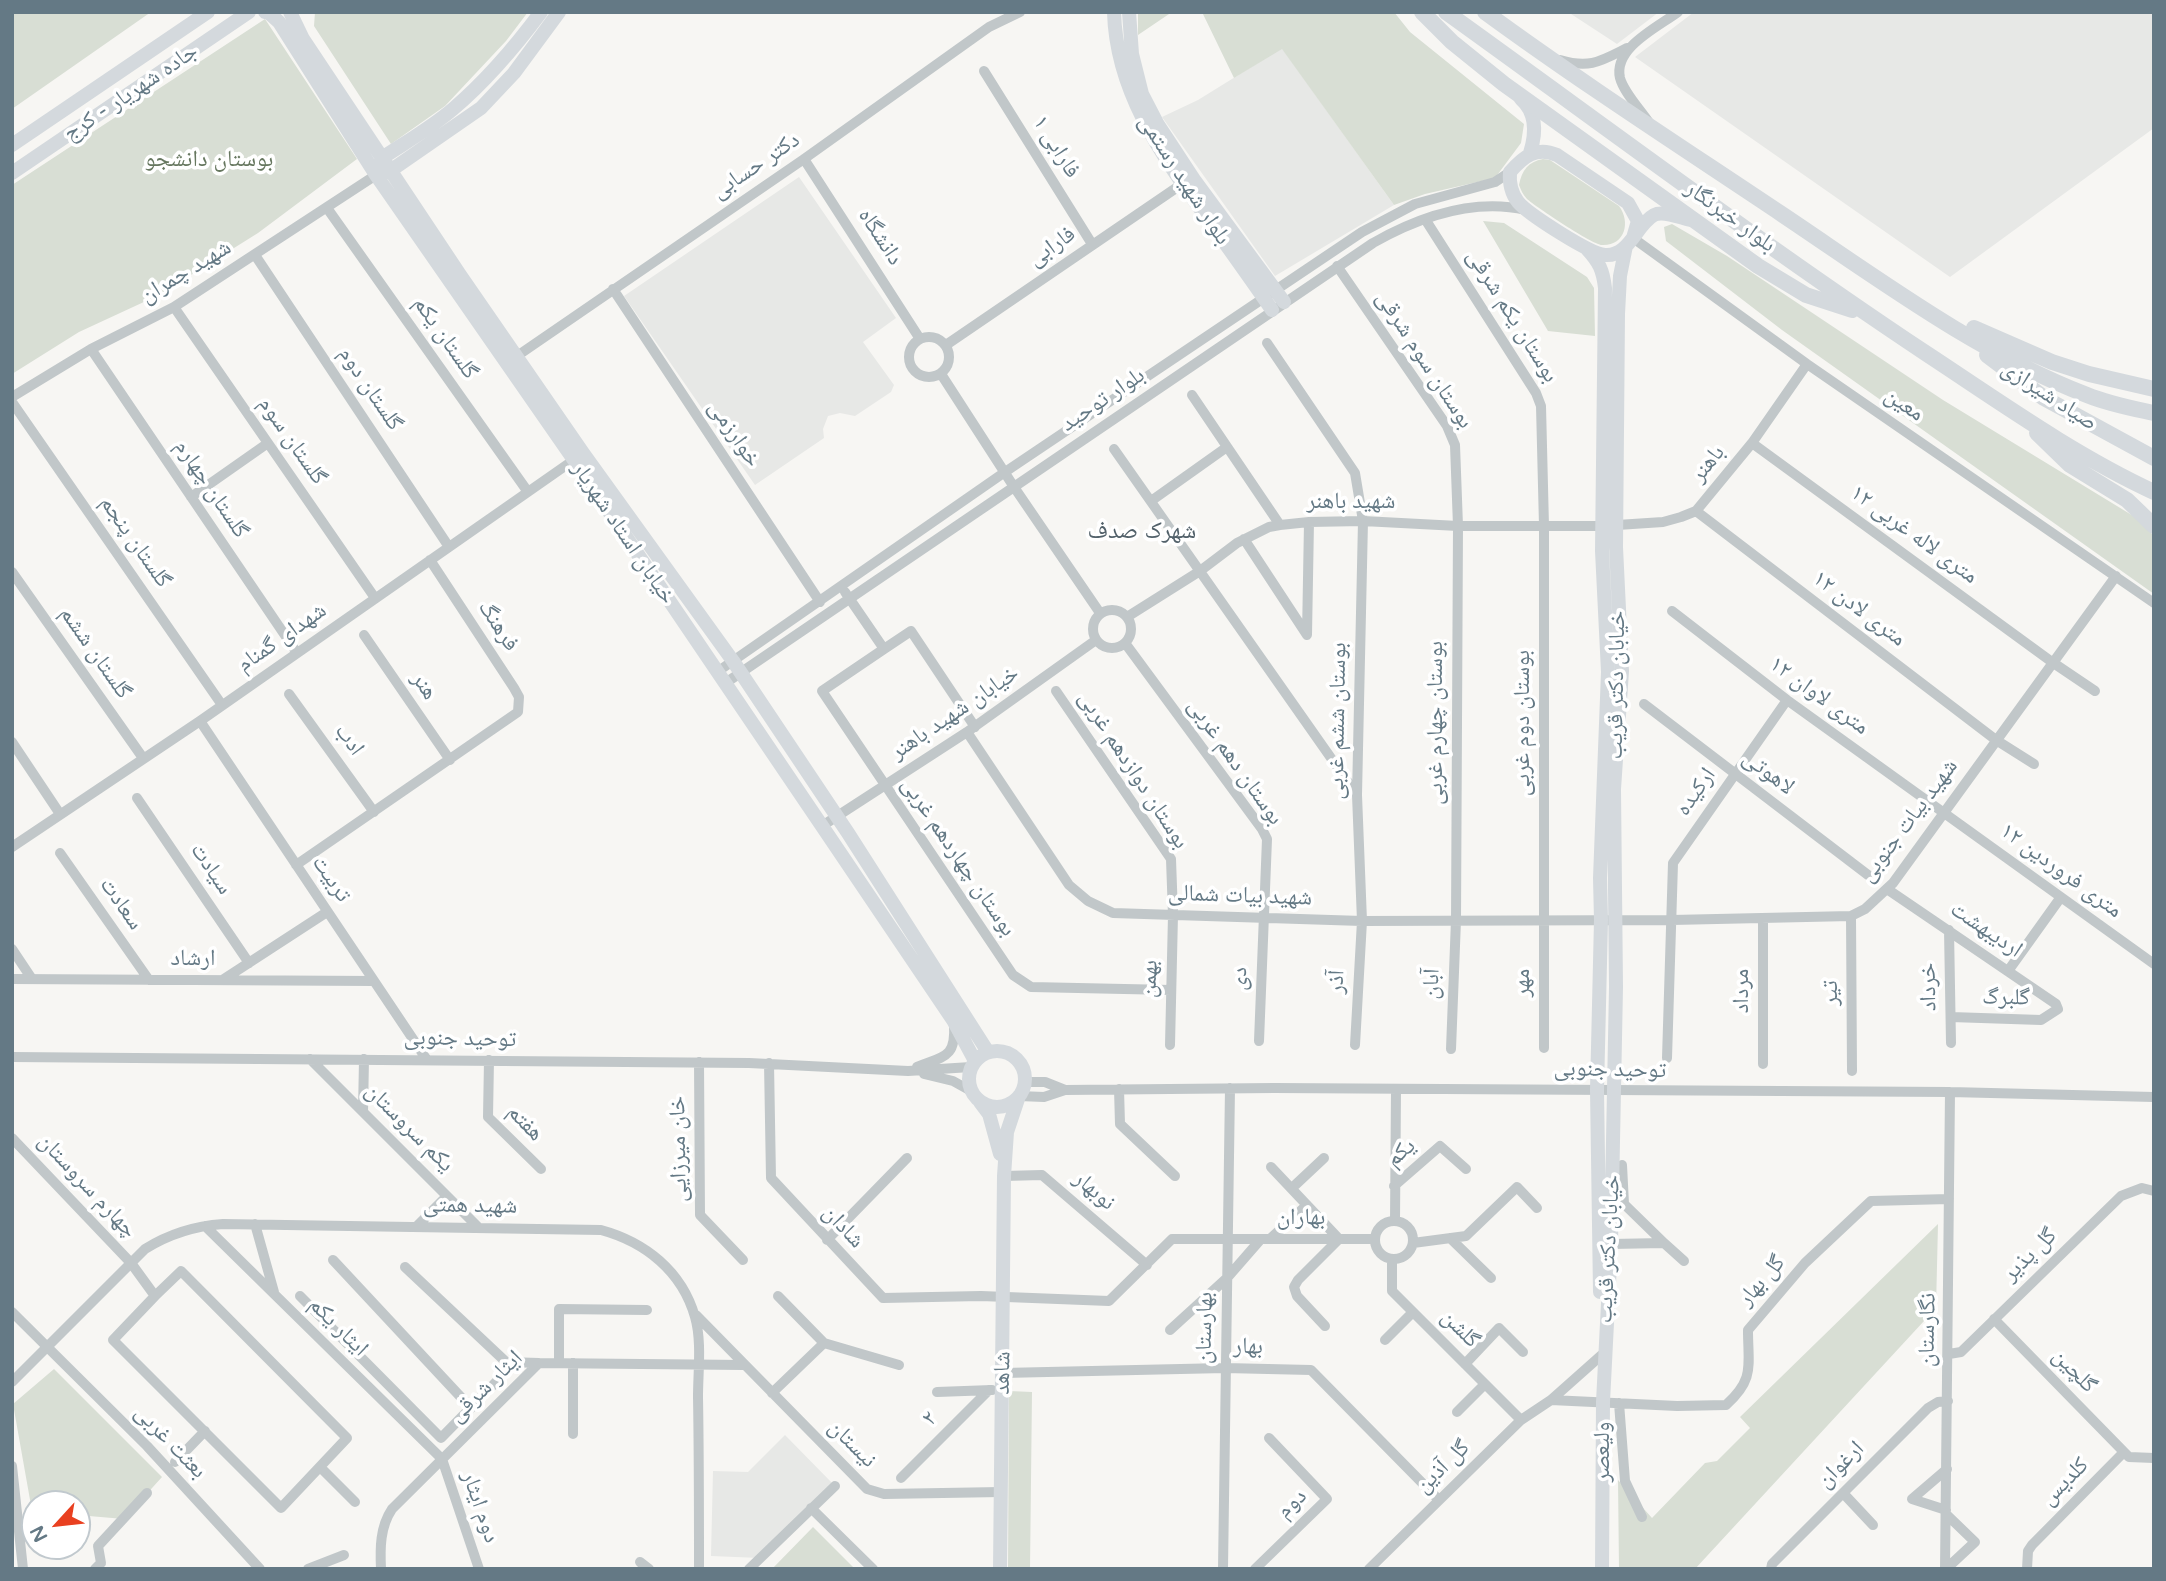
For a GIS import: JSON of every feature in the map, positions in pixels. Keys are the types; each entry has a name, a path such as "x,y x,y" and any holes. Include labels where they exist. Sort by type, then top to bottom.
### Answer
{"highway":[{"path":"1422,12 1452,42 1504,84 1758,266 1806,295 1869,315"},
{"name":"بلوار خبرنگار","path":"1446,12 1869,315 2018,414"},
{"name":"بلوار خبرنگار","path":"1485,12 1653,129 1950,324"},
{"path":"1913,302 2052,362 2154,389"},
{"path":"1950,324 2062,385 2090,396 2154,413"},
{"name":"صیاد شیرازی","path":"1950,324 2045,398 2154,458"},
{"path":"2018,414 2070,465 2127,500 2154,526"},
{"name":"صیاد شیرازی","path":"2018,414 2126,479 2154,492"}],"main road":[{"path":"12,145 208,12"},
{"name":"جاده شهریار - کرج","path":"12,173 249,12"},
{"name":"خیابان استاد شهریار","path":"265,12 279,22 516,356 720,678 953,1020 973,1064"},
{"name":"خیابان استاد شهریار","path":"290,12 303,39 383,168 579,457 737,667 823,799 837,816 988,1052"},
{"path":"383,168 451,111 515,47 541,12"},
{"path":"383,168 481,108 514,73 559,12"},
{"name":"بلوار شهید رستمی","path":"1114,12 1115,32 1125,81 1143,121 1182,184 1259,278"},
{"name":"بلوار شهید رستمی","path":"1129,12 1135,67 1142,94 1157,124 1274,300"},
{"path":"1504,84 1526,104 1533,116 1535,132 1530,153 1510,172 1509,182 1512,192 1526,210 1587,249 1605,255 1614,253 1630,242 1653,215 1662,214 1691,220"},
{"name":"خیابان دکتر قریب","path":"1530,153 1547,150 1557,155 1628,204 1638,221 1620,276 1609,526"},
{"name":"خیابان دکتر قریب","path":"1587,249 1600,262 1604,272 1609,526 1622,671 1597,1090 1600,1304 1605,1335"},
{"path":"809,809 819,814 824,809 823,799"},
{"path":"832,843 831,835 839,830 851,838"},
{"name":"خیابان دکتر قریب","path":"1605,1335 1611,1244 1614,1091 1608,919"},
{"path":"997,1051 1014,1057 1020,1064 1025,1082 1007,1132 1004,1176 989,1114 975,1095 969,1075 973,1064 988,1052 997,1051"},
{"path":"975,1095 994,1107 1003,1106 1019,1096"},
{"name":"شاهد","path":"1000,1569 1001,1492 995,1390 1003,1373 1004,1176"},
{"name":"ولیعصر","path":"1602,1569 1605,1335"}],"street":[{"name":"دکتر حسابی","path":"516,356 804,159 989,27 1020,12"},
{"path":"1653,129 1621,80 1619,67 1623,55 1678,12"},
{"path":"1547,56 1574,65 1592,65 1636,43"},
{"name":"فارابی ۱","path":"984,71 1092,244"},
{"name":"دانشگاه","path":"804,159 920,339"},
{"name":"شهید چمران","path":"12,397 91,349 174,307 327,208 383,168"},
{"name":"بلوار توحید","path":"720,678 849,598 1014,487 1274,300 1362,232 1415,204 1495,182 1510,172"},
{"name":"فارابی","path":"946,345 1182,184"},
{"name":"بلوار توحید","path":"737,667 820,602 1005,472 1274,300 1403,226 1478,205 1504,205 1526,210"},
{"name":"گلستان یکم","path":"327,208 528,492"},
{"name":"بوستان یکم شرقی","path":"1425,219 1540,399 1544,526"},
{"name":"معین","path":"1630,242 2154,603"},
{"name":"گلستان دوم","path":"255,255 449,547"},
{"name":"بوستان سوم شرقی","path":"1337,266 1451,435 1455,445 1458,526"},
{"name":"خوارزمی","path":"613,289 820,602"},
{"name":"گلستان سوم","path":"174,307 375,598"},
{"path":"937,338 946,345 948,364 941,374 928,377 916,373 912,368 909,361 911,348 920,339 937,338"},
{"name":"بوستان ششم غربی","path":"1267,343 1355,473 1363,521 1357,795 1362,922"},
{"name":"گلستان چهارم","path":"91,349 297,653"},
{"name":"باهنر","path":"1609,526 1663,522 1696,511 1752,443 1807,364"},
{"path":"941,374 1100,613"},
{"path":"1192,395 1280,525"},
{"name":"گلستان پنجم","path":"12,402 222,705"},
{"path":"191,497 268,443"},
{"name":"۱۲ متری لاله غربی","path":"1752,443 2095,691"},
{"path":"1151,501 1227,447"},
{"path":"1114,449 1357,795"},
{"name":"شهدای گمنام","path":"12,847 200,721 579,457"},
{"name":"۱۲ متری لادن","path":"1696,511 1996,740 2034,764"},
{"name":"شهید باهنر","path":"1127,617 1244,539 1269,527 1309,522 1363,521 1458,526 1609,526"},
{"path":"1244,539 1307,635 1309,522"},
{"name":"بوستان چهارم غربی","path":"1456,920 1458,526"},
{"name":"بوستان دوم غربی","path":"1544,526 1545,919"},
{"name":"فرهنگ","path":"430,560 514,688 520,705 513,717 450,760"},
{"name":"گلستان ششم","path":"12,572 144,758"},
{"name":"شهید بیات جنوبی","path":"1852,916 1865,909 1887,889 2116,576"},
{"path":"842,587 884,649"},
{"path":"1112,609 1127,617 1130,634 1125,643 1107,648 1096,640 1093,623 1100,613 1112,609"},
{"name":"۱۲ متری لاوان","path":"1672,611 1787,700 1944,813"},
{"name":"شهید بیات شمالی","path":"911,631 1075,892 1094,905 1113,913 1362,922 1608,919"},
{"name":"بوستان چهاردهم غربی","path":"911,631 822,691 1001,958 1020,981 1031,987 1171,990"},
{"name":"هنر","path":"364,635 450,760"},
{"name":"خیابان شهید باهنر","path":"822,826 971,729 1096,640"},
{"name":"بوستان دهم غربی","path":"1125,643 1265,834 1264,919"},
{"name":"بوستان دوازدهم غربی","path":"1056,691 1169,855 1173,915"},
{"name":"ادب","path":"289,694 374,812"},
{"name":"ارکیده","path":"1667,1058 1673,863 1787,700"},
{"name":"لاهوتی","path":"1644,704 1868,875"},
{"name":"تربیت","path":"200,721 427,1060"},
{"path":"12,742 60,814"},
{"path":"296,865 450,760"},
{"name":"سیادت","path":"137,798 249,963"},
{"name":"۱۲ متری فروردین","path":"1944,813 2154,964"},
{"name":"سعادت","path":"60,853 149,980"},
{"name":"اردیبهشت","path":"1887,889 2056,1004 2058,1009"},
{"path":"2008,971 2061,897"},
{"path":"223,980 327,912"},
{"name":"بهمن","path":"1170,1045 1173,915"},
{"path":"1608,919 1852,916"},
{"name":"تیر","path":"1852,916 1852,1071"},
{"name":"مرداد","path":"1763,918 1763,1064"},
{"name":"دی","path":"1259,1041 1264,919"},
{"name":"مهر","path":"1544,1048 1545,919"},
{"name":"آبان","path":"1451,1049 1456,920"},
{"name":"آذر","path":"1355,1045 1362,922"},
{"name":"خرداد","path":"1948,930 1951,1043"},
{"path":"12,948 32,979"},
{"name":"ارشاد","path":"12,979 374,981"},
{"name":"گلبرگ","path":"1951,1017 2041,1020 2058,1009"},
{"path":"908,1071 948,1054 955,1040 953,1020"},
{"name":"توحید جنوبی","path":"12,1057 769,1063 908,1071 953,1081 975,1095"},
{"name":"یکم سروستان","path":"310,1059 478,1227"},
{"path":"363,1112 364,1059"},
{"name":"هفتم","path":"489,1060 488,1117 541,1169"},
{"name":"خان میرزایی","path":"699,1062 701,1215 743,1260"},
{"name":"شادان","path":"769,1063 771,1178 883,1297 1004,1297 1109,1301 1147,1265"},
{"name":"توحید جنوبی","path":"908,1071 973,1064"},
{"name":"توحید جنوبی","path":"1025,1082 1045,1082 1065,1090"},
{"name":"توحید جنوبی","path":"1019,1096 1044,1097 1065,1090 1230,1088 1950,1092 2154,1097"},
{"name":"بهارستان","path":"1223,1569 1230,1088"},
{"path":"1119,1089 1120,1124 1175,1176"},
{"path":"1395,1221 1396,1089"},
{"name":"نگارستان","path":"1945,1569 1950,1092"},
{"name":"چهارم سروستان","path":"12,1138 131,1264 155,1296"},
{"name":"یکم","path":"1394,1186 1440,1146 1466,1169"},
{"path":"827,1240 907,1158"},
{"path":"1292,1188 1324,1158"},
{"path":"1622,1165 1624,1204 1684,1261"},
{"path":"1271,1167 1339,1239 1294,1287 1297,1296 1325,1326"},
{"name":"نوبهار","path":"1004,1176 1042,1175 1147,1265"},
{"path":"1413,1243 1466,1236 1517,1187 1537,1208"},
{"name":"گل پذیر","path":"1949,1354 1961,1352 2114,1203 2129,1192 2148,1190"},
{"path":"417,1226 447,1196"},
{"name":"گل بهار","path":"1603,1402 1726,1405 1748,1379 1748,1330 1805,1263 1871,1201 1950,1199"},
{"path":"1170,1330 1265,1239 1307,1205"},
{"path":"1395,1221 1406,1225 1413,1243 1407,1255 1392,1260 1379,1253 1375,1239 1382,1225 1395,1221"},
{"path":"255,1224 274,1294"},
{"name":"شهید همتی","path":"12,1382 145,1250 159,1240 205,1226 255,1224 601,1230 628,1239 650,1251 671,1272 695,1315 698,1363 699,1569"},
{"name":"ایثار یکم","path":"205,1226 442,1459"},
{"path":"1450,1238 1491,1279"},
{"name":"بهاران","path":"1147,1265 1172,1239 1375,1239"},
{"path":"1611,1244 1664,1243"},
{"path":"333,1260 471,1408"},
{"name":"گلشن","path":"1392,1260 1392,1291 1521,1420"},
{"path":"405,1267 506,1362 540,1363"},
{"path":"181,1271 347,1438 281,1508 113,1340 155,1296 181,1271"},
{"path":"300,1296 441,1438 498,1380 506,1362"},
{"path":"778,1296 824,1343 899,1365"},
{"path":"559,1363 559,1310 647,1310"},
{"name":"بعثت غربی","path":"12,1312 146,1446 260,1569"},
{"path":"1385,1339 1413,1312"},
{"name":"نيستان","path":"695,1315 853,1477 875,1493 1001,1492"},
{"name":"گلچین","path":"1994,1319 2124,1452"},
{"path":"1465,1364 1499,1328 1523,1352"},
{"path":"772,1393 824,1343"},
{"name":"گل آذین","path":"1369,1569 1521,1420 1551,1400 1605,1353"},
{"name":"ایثار شرقی","path":"381,1569 380,1544 392,1508 540,1363 698,1363"},
{"path":"573,1363 573,1434"},
{"path":"698,1363 744,1365"},
{"name":"بهار","path":"1003,1373 1225,1368 1311,1370 1439,1500"},
{"path":"1457,1412 1485,1384"},
{"path":"937,1392 995,1390"},
{"name":"۲","path":"901,1478 995,1390"},
{"path":"1551,1400 1603,1402"},
{"name":"ارغوان","path":"1771,1569 1772,1564 1928,1408 1938,1402 1948,1401"},
{"path":"1619,1403 1625,1481 1642,1517"},
{"path":"175,1462 205,1432"},
{"name":"دوم","path":"1255,1569 1327,1499 1269,1438"},
{"path":"2124,1452 2129,1457 2154,1458"},
{"name":"کلدیس","path":"2026,1569 2028,1551 2032,1545 2124,1452"},
{"name":"دوم ایثار","path":"442,1459 479,1569"},
{"path":"12,1466 23,1569"},
{"path":"320,1466 355,1502"},
{"path":"1945,1569 1975,1542 1946,1512 1912,1499 1947,1469"},
{"path":"749,1569 835,1486"},
{"path":"95,1569 101,1563 98,1546 147,1493"},
{"path":"1843,1493 1873,1525"},
{"path":"811,1508 873,1569"},
{"path":"315,1567 344,1555 337,1569"}],"shaded area":[{"path":"1568,12 1659,12 1617,44"},
{"path":"1694,12 2154,12 2154,128 1950,277 1635,57"},
{"path":"1282,48 1394,205 1275,276 1162,117 1198,100"},
{"path":"799,177 896,318 863,342 894,385 891,392 855,416 840,413 828,416 823,429 824,438 755,485 624,296"},
{"path":"785,1435 835,1486 760,1558 711,1556 713,1471 748,1472"}],"green space":[{"path":"12,12 151,12 12,109"},
{"path":"315,12 528,12 506,41 445,106 391,144 314,26"},
{"path":"1138,12 1172,12 1138,35"},
{"path":"1202,12 1394,12 1410,32 1524,124 1521,143 1495,178 1425,194 1394,205 1282,49 1234,78"},
{"name":"بوستان دانشجو","path":"265,19 357,159 258,233 159,295 79,332 12,374 12,185"},
{"path":"1543,159 1550,160 1619,206 1623,212 1625,226 1616,242 1602,245 1588,239 1527,199 1519,185 1522,175 1526,168"},
{"path":"1483,221 1504,223 1587,277 1594,288 1595,336 1548,331"},
{"path":"1672,224 1727,256 1943,400 2135,517 2154,536 2154,594 1782,330 1666,241 1664,227"},
{"path":"1938,1224 1936,1308 1695,1569 1619,1569 1618,1480 1652,1518 1705,1463 1717,1461 1750,1428 1740,1417"},
{"path":"54,1369 162,1477 124,1519 91,1516 91,1490 28,1490 13,1404"},
{"path":"1009,1391 1032,1392 1030,1569 1008,1569"},
{"path":"813,1527 855,1569 772,1569"}],"district":[{"name":"شهرک صدف","path":"1142,532"}]}
